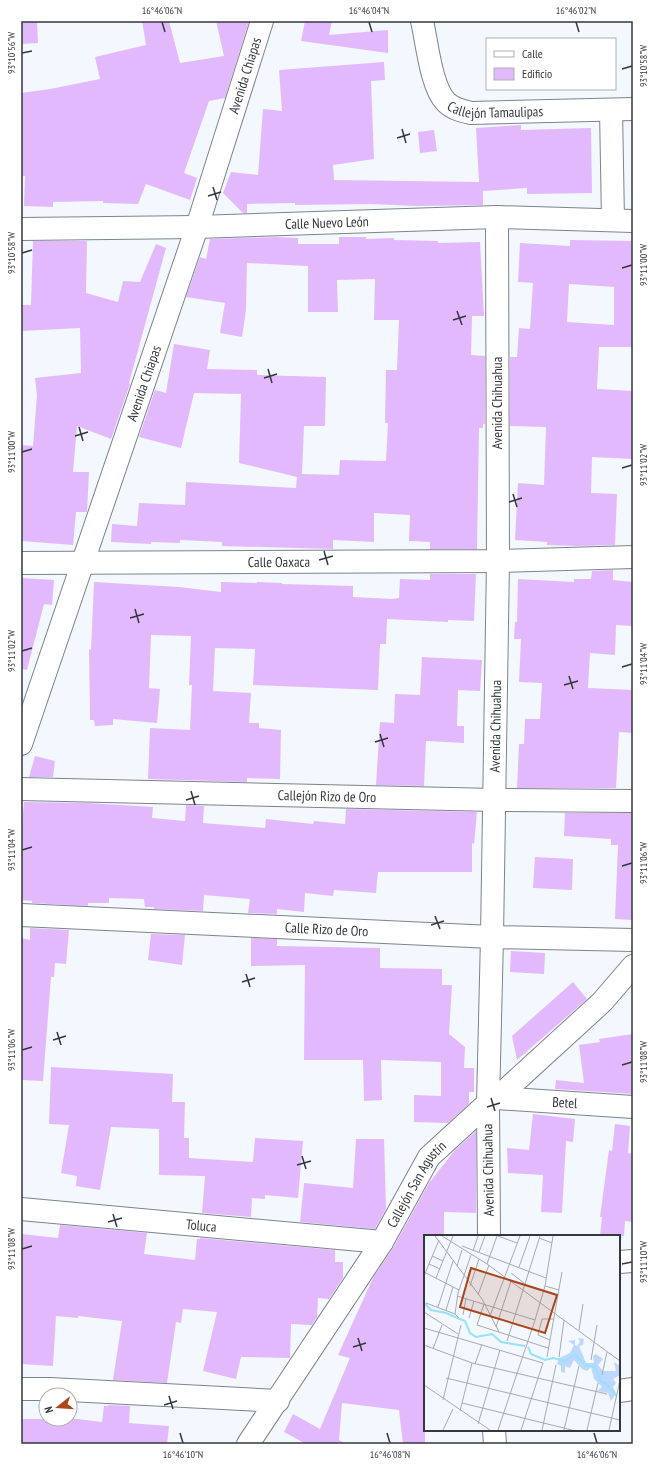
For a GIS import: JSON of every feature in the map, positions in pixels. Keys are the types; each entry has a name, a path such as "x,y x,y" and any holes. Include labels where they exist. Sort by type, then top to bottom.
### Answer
{"street":[{"name":"Avenida Chiapas","path":"21,744 197,227 262,21"},
{"name":"Callejón Tamaulipas","path":"422,21 438,91 446,102 457,110 471,113 633,109"},
{"path":"611,110 623,220"},
{"name":"Calle Nuevo León","path":"21,229 197,227 497,217 623,220"},
{"name":"Avenida Chihuahua","path":"489,1235 498,561 497,217"},
{"name":"Calle Oaxaca","path":"21,563 498,561 633,558"},
{"name":"Callejón Rizo de Oro","path":"21,789 495,800 633,801"},
{"name":"Calle Rizo de Oro","path":"21,916 492,937 633,940"},
{"name":"Callejón San Agustín","path":"248,1444 278,1401 382,1242 429,1157 602,1002 633,966"},
{"name":"Betel","path":"492,1101 633,1107"},
{"name":"Toluca","path":"21,1209 382,1242"},
{"path":"620,1262 633,1261"},
{"path":"21,1389 50,1389 278,1401"},
{"path":"620,1391 633,1389"},
{"path":"494,1431 495,1444"}],"building":[{"path":"21,21 37,21 38,43 21,44"},
{"path":"142,21 169,21 180,63 224,56 216,21 249,21 225,98 209,101 184,173 197,178 190,200 146,184 138,204 103,203 103,201 53,202 53,207 24,206 25,176 21,176 21,93 100,79 95,57 146,45"},
{"path":"305,21 332,21 329,35 388,30 388,53 301,41"},
{"path":"384,62 385,80 371,81 374,159 333,165 334,180 479,182 476,128 521,125 521,130 591,128 592,193 527,194 527,188 483,191 483,205 416,206 371,204 295,205 295,203 247,204 247,213 243,213 223,193 231,172 258,175 263,109 282,111 279,70"},
{"path":"434,130 437,151 420,153 418,132"},
{"path":"276,237 298,238 298,244 339,244 339,237 366,237 366,239 394,238 394,240 438,241 438,243 480,242 484,316 472,316 471,355 485,356 485,424 483,424 483,428 479,428 477,549 430,549 430,542 409,541 410,515 374,513 374,542 333,540 333,549 222,546 222,542 180,540 180,543 151,542 151,544 111,542 112,524 137,526 139,503 185,505 186,482 296,488 297,477 239,463 241,394 194,393 181,448 139,437 155,390 166,393 174,344 210,350 207,369 257,370 257,375 326,377 325,426 304,426 302,474 339,475 340,460 386,461 388,423 385,423 386,370 397,370 399,320 374,320 375,279 337,280 338,312 308,312 308,266 247,263 246,310 242,337 220,333 225,303 186,297 200,257 206,259 210,239"},
{"path":"570,240 633,241 633,347 599,347 597,389 633,391 633,459 592,457 591,493 617,494 615,545 547,545 547,542 515,540 518,483 544,485 546,427 510,426 510,357 517,357 519,328 530,329 533,283 518,282 520,243 570,246","holes":["569,284 614,287 614,325 567,322"]},
{"path":"33,241 87,241 86,293 118,302 123,281 140,282 156,244 166,248 129,383 130,384 111,439 77,426 73,472 89,472 87,512 76,512 73,545 21,541 21,445 33,446 37,395 35,378 81,373 80,328 21,331 21,305 31,305"},
{"path":"613,570 613,580 633,582 633,626 616,625 615,655 590,653 588,688 633,690 633,733 619,732 616,788 517,788 519,744 524,744 525,719 540,719 542,683 519,682 521,639 514,639 515,622 517,622 518,579 574,582 574,579 591,579 592,571"},
{"path":"430,574 476,574 474,621 448,620 448,622 387,619 386,644 380,644 378,690 253,685 255,649 215,648 213,691 251,693 249,723 259,723 259,728 281,730 280,779 247,778 247,782 148,779 150,728 190,730 192,685 189,685 191,636 151,635 149,688 160,689 157,723 113,719 113,725 95,726 94,720 90,720 89,649 91,650 94,582 179,587 221,592 221,582 353,586 353,597 392,599 399,598 400,579 430,580"},
{"path":"21,578 54,580 52,605 44,604 27,670 21,669"},
{"path":"422,657 482,660 480,691 458,690 457,726 464,726 464,743 426,741 424,786 376,785 380,722 394,723 395,694 420,695"},
{"path":"35,756 55,761 53,777 29,777"},
{"path":"24,802 87,803 153,807 152,818 185,821 186,805 204,806 203,823 265,828 266,819 313,824 314,821 345,824 346,809 477,812 474,844 472,843 472,872 378,872 376,893 334,890 333,896 305,893 304,912 277,909 277,914 248,913 250,899 204,895 203,911 154,909 154,907 145,907 144,899 109,898 109,903 88,903 88,906 32,903 32,901 21,900 21,835"},
{"path":"565,813 633,813 633,920 615,919 618,845 611,845 611,839 564,836"},
{"path":"535,857 573,859 572,890 533,888"},
{"path":"30,928 69,930 66,964 55,963 54,977 51,977 43,1081 21,1080 21,938 30,940"},
{"path":"151,934 185,935 182,965 148,960"},
{"path":"251,938 277,939 277,946 380,948 380,968 442,969 442,985 452,985 449,1034 465,1047 464,1068 474,1068 474,1092 469,1092 469,1104 448,1123 414,1122 414,1095 441,1096 441,1062 381,1060 382,1100 364,1101 363,1060 304,1060 305,965 251,966"},
{"path":"511,951 545,953 544,974 510,972"},
{"path":"573,982 587,999 517,1060 512,1036"},
{"path":"633,1034 633,1094 555,1089 556,1080 584,1083 579,1045 600,1042 599,1039"},
{"path":"51,1067 173,1074 172,1102 185,1102 184,1138 189,1138 189,1158 253,1162 255,1138 303,1141 298,1198 265,1195 265,1199 252,1198 251,1217 202,1213 205,1176 159,1175 159,1129 111,1127 100,1190 76,1186 77,1176 61,1173 69,1125 49,1124"},
{"path":"533,1114 575,1119 573,1142 566,1141 562,1213 541,1212 543,1175 508,1173 507,1148 529,1150"},
{"path":"615,1124 630,1126 628,1153 633,1154 633,1222 625,1221 624,1236 600,1235 602,1217 600,1217 609,1150 612,1151"},
{"path":"476,1131 476,1213 444,1212 444,1235 424,1235 425,1444 403,1444 399,1410 342,1403 339,1440 347,1444 306,1444 284,1432 293,1414 320,1429 350,1358 338,1355 374,1276 393,1248 429,1183 455,1150"},
{"path":"356,1139 384,1139 386,1209 375,1229 300,1222 304,1183 353,1188"},
{"path":"60,1225 147,1233 144,1254 195,1260 197,1239 200,1238 335,1250 335,1262 343,1262 343,1278 329,1299 318,1298 317,1317 312,1325 291,1324 290,1358 241,1357 236,1379 203,1371 217,1312 183,1309 181,1323 176,1322 167,1383 113,1380 122,1321 78,1316 78,1318 56,1316 53,1366 21,1364 21,1234 58,1238"},
{"path":"104,1406 130,1406 129,1423 169,1426 167,1444 21,1444 21,1419 38,1419 38,1427 78,1427 78,1419 102,1422"}]}
